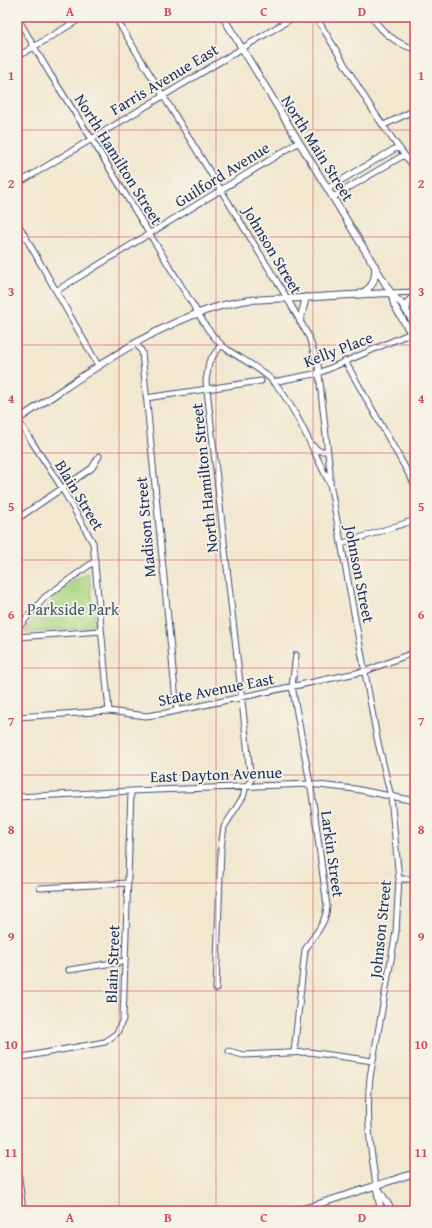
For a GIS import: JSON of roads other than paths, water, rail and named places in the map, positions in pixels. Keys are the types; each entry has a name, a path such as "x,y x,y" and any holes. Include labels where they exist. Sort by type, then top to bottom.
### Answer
{"main road":[{"name":"North Main Street","path":"223,17 391,293 415,325"},
{"path":"358,294 372,286 375,274 374,265"},
{"name":"North Main Street","path":"391,293 394,305 415,340"},
{"path":"17,420 136,343 162,328 197,314 238,302 391,293"},
{"path":"406,311 408,302 415,295"},
{"path":"300,321 306,297"},
{"path":"297,1211 415,1173"},
{"name":"Johnson Street","path":"376,1185 381,1211"},
{"name":"Johnson Street","path":"376,1185 392,1211"}],"street":[{"name":"North Hamilton Street","path":"17,17 50,74 150,234 197,314 221,345 209,362 207,370 207,389 251,781 246,786 243,797 224,827 221,848 216,989"},
{"path":"17,57 83,17"},
{"name":"Johnson Street","path":"115,17 287,298 309,337 319,374 330,483 385,778 391,797 399,879 396,932 370,1077 368,1119 376,1185"},
{"name":"Farris Avenue East","path":"17,184 294,17"},
{"path":"316,17 398,147 415,168"},
{"path":"372,17 388,35 403,45 415,49"},
{"path":"384,125 415,110"},
{"name":"Guilford Avenue","path":"56,291 299,142"},
{"path":"328,188 398,147"},
{"path":"333,197 404,155"},
{"path":"17,222 99,367"},
{"path":"391,293 415,292"},
{"name":"Kelly Place","path":"273,382 319,374 345,361 411,333"},
{"name":"Madison Street","path":"136,343 142,352 177,711"},
{"path":"221,345 258,368 273,382 288,403 310,442 330,483"},
{"path":"345,361 415,485"},
{"path":"146,398 261,381"},
{"name":"Blain Street","path":"17,420 62,488 93,543 109,711"},
{"path":"310,442 319,451 327,451"},
{"path":"17,519 92,468 99,456"},
{"path":"341,544 415,520"},
{"path":"17,629 45,597 95,561"},
{"path":"17,637 101,631"},
{"name":"State Avenue East","path":"17,717 109,711 146,716 177,711 366,671 415,652"},
{"name":"Larkin Street","path":"294,1052 306,950 324,922 327,906 310,784 292,686 296,655"},
{"name":"East Dayton Avenue","path":"17,797 131,790 310,784 355,789 415,801"},
{"name":"Blain Street","path":"17,1058 98,1044 111,1039 121,1026 123,1019 131,790"},
{"path":"399,879 415,879"},
{"path":"40,888 128,883"},
{"path":"69,970 125,961"},
{"path":"229,1051 244,1055 294,1052 326,1054 373,1061"},
{"path":"17,1162 23,1211"}],"waterway":[{"path":"17,138 22,139"},
{"path":"275,681 275,686"}],"park label":[{"name":"Parkside Park","path":"73,609"}]}
